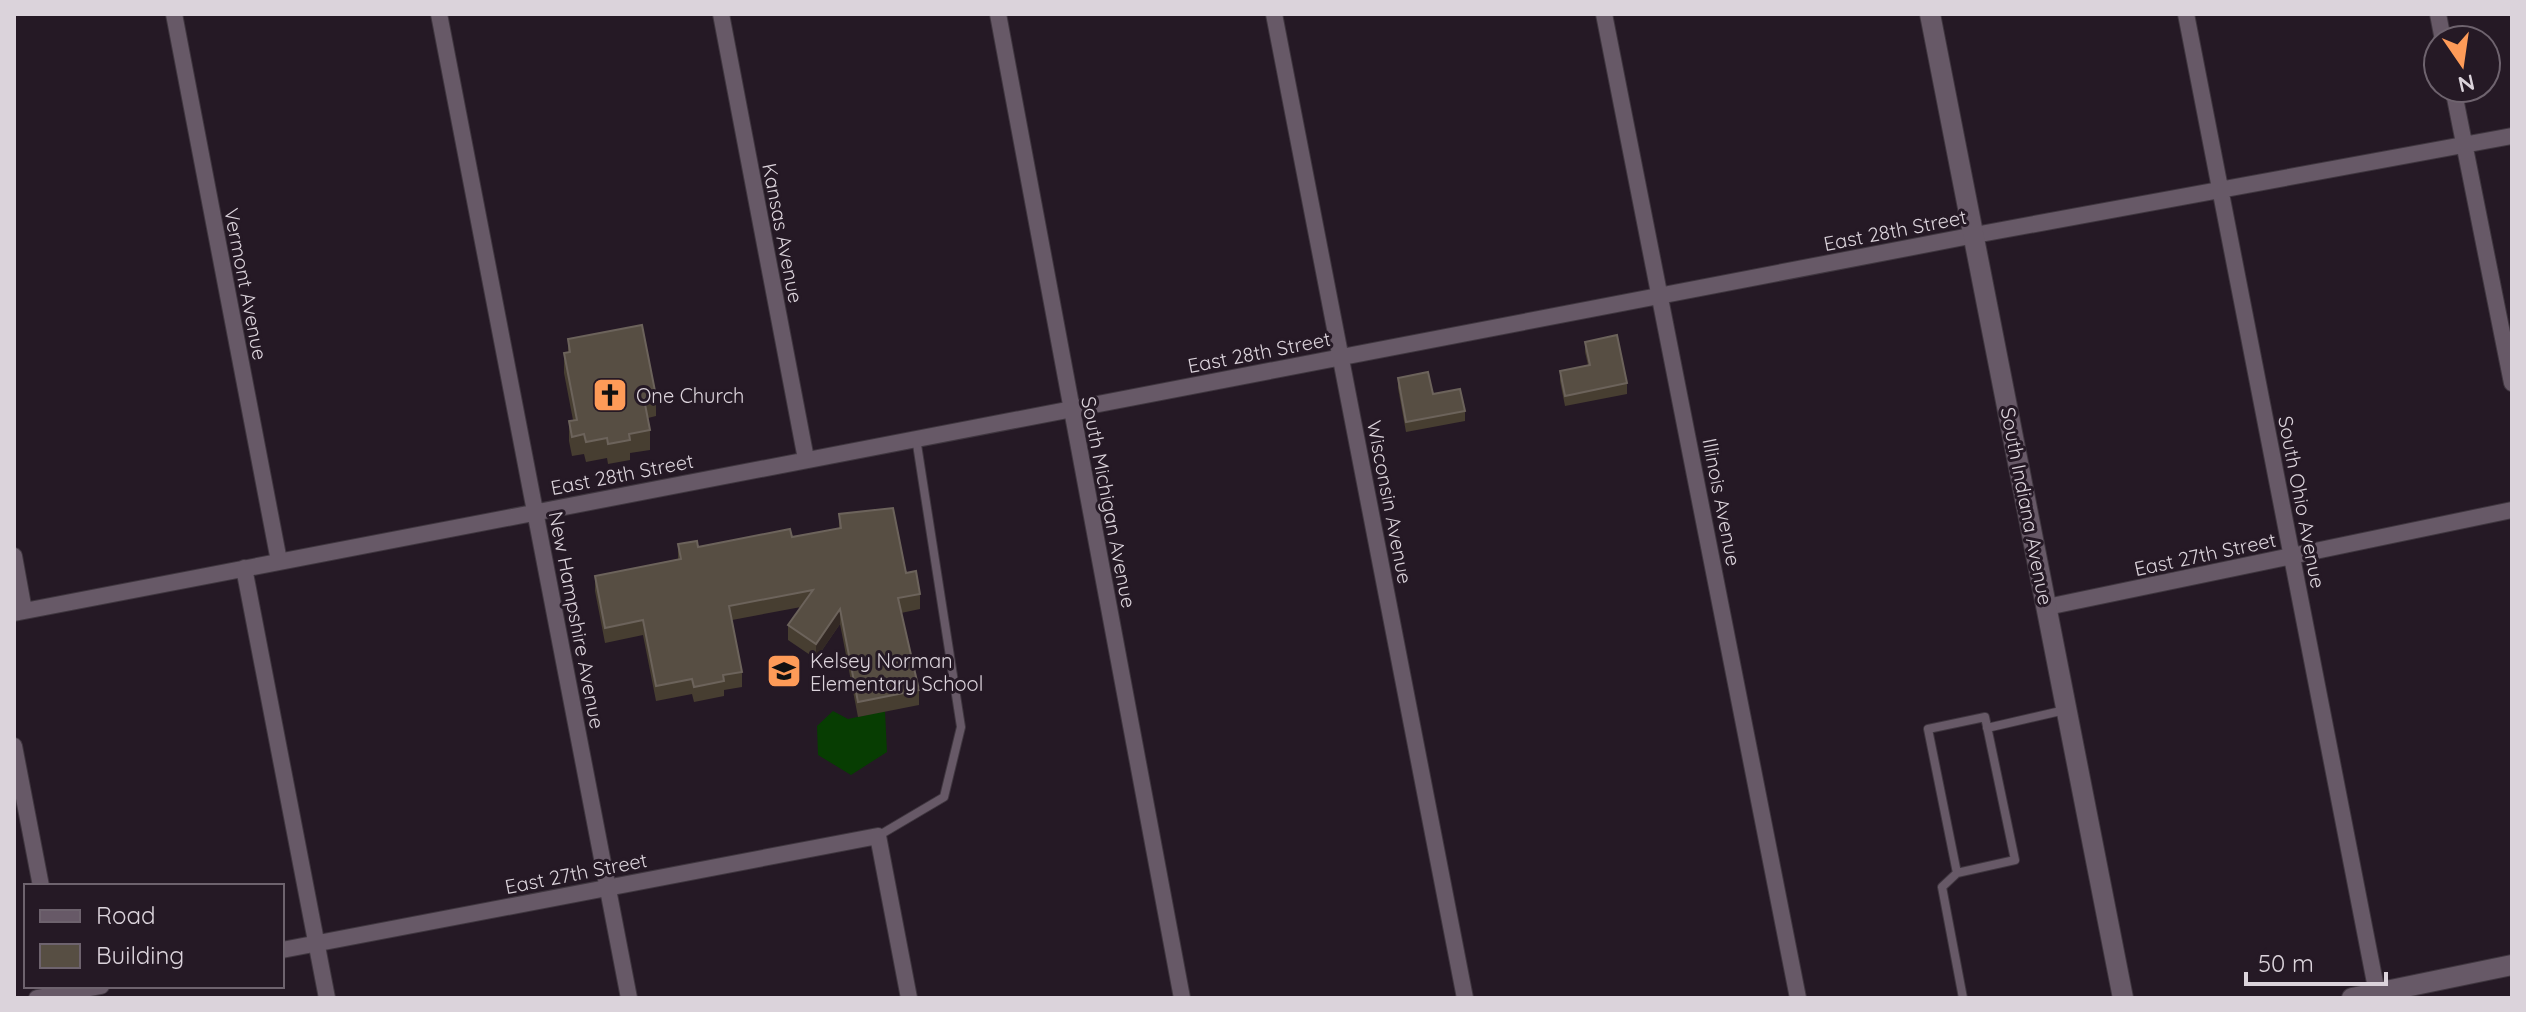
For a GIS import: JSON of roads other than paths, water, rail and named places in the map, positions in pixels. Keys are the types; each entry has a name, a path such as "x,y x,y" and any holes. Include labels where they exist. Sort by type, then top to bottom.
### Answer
{"street":[{"name":"Vermont Avenue","path":"174,14 279,561"},
{"name":"New Hampshire Avenue","path":"439,14 629,998"},
{"name":"Kansas Avenue","path":"721,14 806,459"},
{"name":"South Michigan Avenue","path":"998,14 1182,998"},
{"name":"Wisconsin Avenue","path":"1274,14 1465,998"},
{"name":"Illinois Avenue","path":"1604,14 1662,295 1798,998"},
{"name":"South Indiana Avenue","path":"1930,14 2123,998"},
{"name":"South Ohio Avenue","path":"2186,14 2378,995"},
{"path":"2456,104 2512,383"},
{"name":"East 28th Street","path":"19,612 1071,407 2512,136"},
{"name":"East 27th Street","path":"2047,607 2512,510"},
{"path":"14,556 19,612"},
{"path":"244,568 327,998"},
{"path":"14,746 41,884"},
{"path":"878,836 909,998"},
{"name":"East 27th Street","path":"284,950 878,836"},
{"path":"2352,998 2512,965"},
{"path":"37,998 62,990"}],"lane":[{"path":"878,836 944,797 961,727 916,437"},
{"path":"1987,728 2067,710"},
{"path":"1957,873 1928,729 1985,717 2015,860 1957,873 1942,887 1963,998"}],"place":[{"name":"One Church","path":"610,395"},
{"name":"Kelsey Norman Elementary School","path":"784,671"}]}
